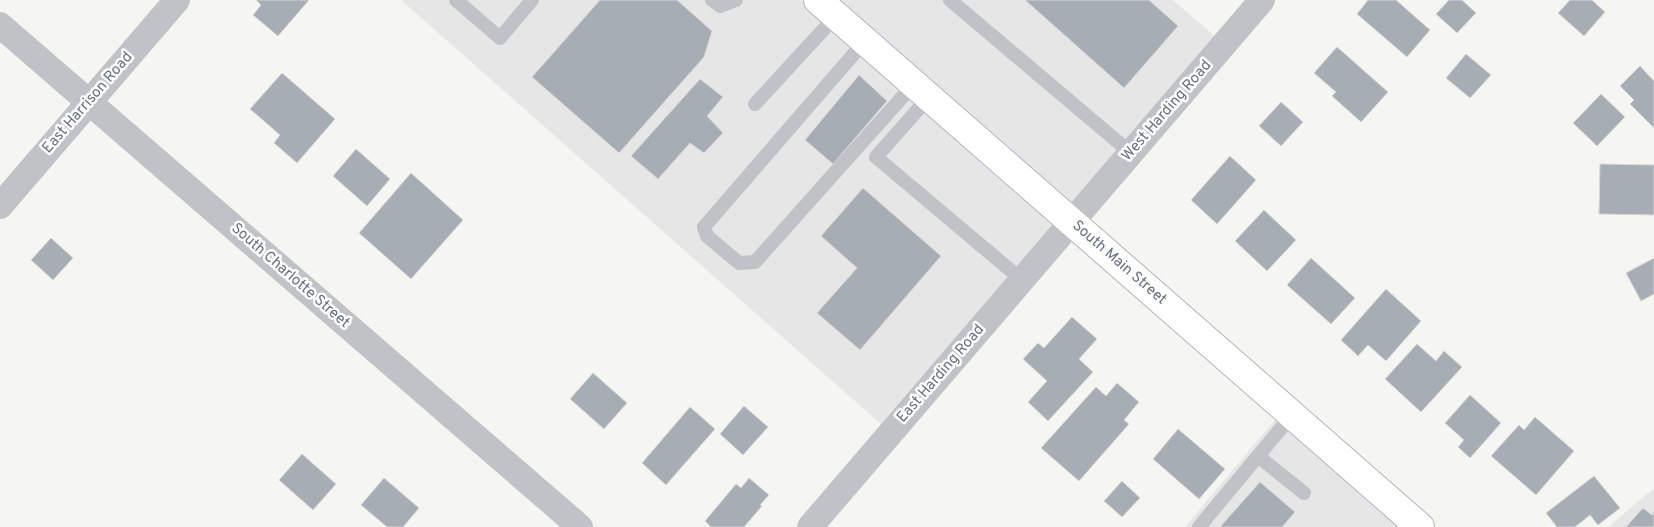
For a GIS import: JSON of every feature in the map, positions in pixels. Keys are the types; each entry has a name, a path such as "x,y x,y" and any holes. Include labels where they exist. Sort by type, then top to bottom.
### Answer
{"main road":[{"name":"South Main Street","path":"830,6 865,41 1420,527"}],"street":[{"name":"East Harrison Road","path":"0,206 177,0"},
{"name":"West Harding Road","path":"1072,222 1262,0"},
{"name":"South Charlotte Street","path":"0,25 580,527"},
{"name":"East Harding Road","path":"810,527 1072,222"}],"lane":[{"path":"456,0 500,38 532,0"},
{"path":"712,0 720,6 736,0"},
{"path":"950,0 1131,153"},
{"path":"755,104 830,6"},
{"path":"865,41 704,227 707,236 740,264 755,262 922,91"},
{"path":"922,91 876,157 1022,280"},
{"path":"1199,527 1292,415"},
{"path":"1258,456 1304,493"}],"shaded area":[{"path":"401,0 801,0 1055,221 881,424"},
{"path":"841,0 1173,0 1233,52 1090,220"},
{"path":"1279,415 1407,527 1185,527"},
{"path":"1654,488 1654,527 1608,527"}],"building":[{"path":"256,0 309,0 278,36 253,15 261,5"},
{"path":"600,0 677,0 712,31 704,57 619,153 532,77"},
{"path":"1025,0 1149,0 1178,26 1124,88"},
{"path":"1368,0 1396,0 1430,30 1407,57 1357,14"},
{"path":"1449,0 1462,0 1476,13 1457,33 1436,14"},
{"path":"1570,0 1592,0 1605,12 1584,36 1558,13"},
{"path":"1337,47 1388,92 1361,122 1332,96 1336,92 1314,73"},
{"path":"1466,54 1491,75 1470,98 1446,78"},
{"path":"1640,66 1654,81 1654,128 1630,104 1634,100 1620,86"},
{"path":"282,73 335,119 297,163 274,143 280,135 250,109"},
{"path":"859,75 887,101 833,164 805,140"},
{"path":"700,79 723,97 707,116 723,133 704,153 690,143 658,179 631,156"},
{"path":"1601,94 1625,117 1597,146 1573,123"},
{"path":"1281,102 1303,122 1281,146 1259,126"},
{"path":"356,149 390,179 367,206 333,176"},
{"path":"1230,156 1256,180 1217,224 1191,200"},
{"path":"1600,164 1654,165 1654,215 1599,214"},
{"path":"411,173 463,220 411,279 359,233"},
{"path":"863,188 941,256 860,350 817,313 857,268 821,236"},
{"path":"1264,210 1296,240 1267,271 1235,241"},
{"path":"51,238 73,258 53,280 31,260"},
{"path":"1311,258 1355,298 1331,324 1287,285"},
{"path":"1654,258 1654,294 1641,301 1626,273"},
{"path":"1386,289 1421,321 1386,361 1368,345 1358,356 1341,340"},
{"path":"1072,317 1097,339 1079,359 1093,372 1048,421 1028,402 1047,381 1023,359 1038,343 1044,348"},
{"path":"1417,344 1436,361 1444,351 1462,367 1421,412 1385,379"},
{"path":"593,373 627,403 604,429 570,399"},
{"path":"1117,383 1139,402 1124,420 1129,424 1079,481 1041,448 1096,387 1106,396"},
{"path":"1470,395 1501,423 1470,458 1458,447 1464,440 1445,423"},
{"path":"744,406 768,427 743,455 720,434"},
{"path":"690,407 715,429 666,485 642,463"},
{"path":"1535,417 1574,451 1536,495 1491,456 1519,425 1524,430"},
{"path":"1178,429 1225,469 1199,499 1153,459"},
{"path":"302,454 336,484 313,510 279,480"},
{"path":"1594,476 1620,508 1598,525 1590,515 1575,527 1557,527 1546,513"},
{"path":"384,478 419,508 403,527 387,527 361,505"},
{"path":"749,478 769,495 760,505 762,506 744,527 711,527 705,521 736,484 741,488"},
{"path":"1122,481 1140,498 1122,517 1104,501"},
{"path":"1260,482 1295,512 1282,527 1220,527"},
{"path":"1643,508 1652,515 1654,512 1654,527 1626,527"}]}
